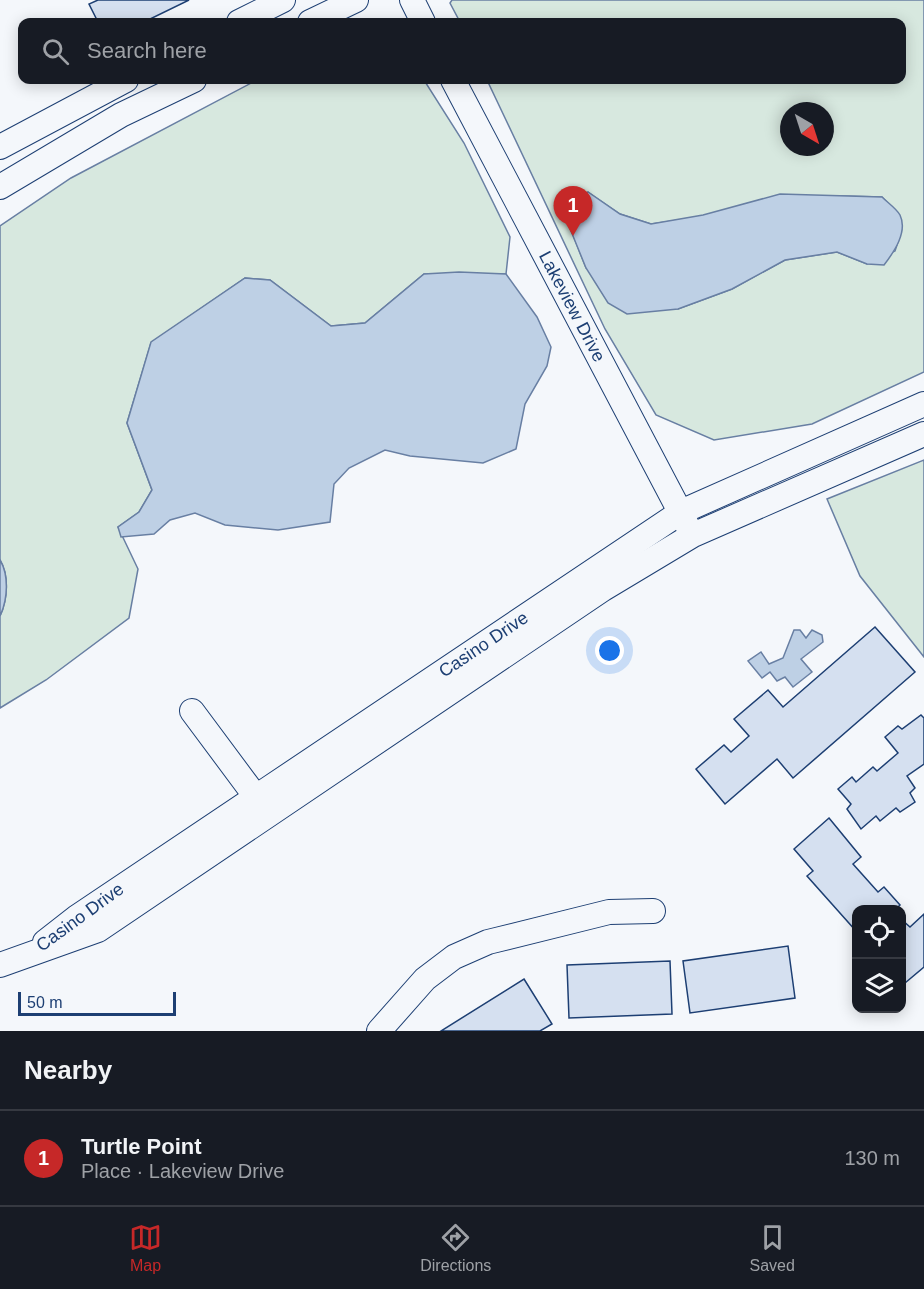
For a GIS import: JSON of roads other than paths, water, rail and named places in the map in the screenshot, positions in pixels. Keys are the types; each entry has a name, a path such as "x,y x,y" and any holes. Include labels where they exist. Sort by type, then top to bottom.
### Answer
{"street":[{"path":"247,18 283,0"},
{"path":"319,18 357,0"},
{"path":"412,0 421,18"},
{"path":"0,147 118,84"},
{"path":"0,187 98,129 186,84"},
{"name":"Lakeview Drive","path":"455,84 693,535"},
{"path":"84,101 98,129"},
{"name":"Casino Drive","path":"31,953 76,917 681,512 924,404"},
{"name":"Casino Drive","path":"31,953 98,930 603,588 693,535 924,434"},
{"path":"192,711 256,797"},
{"path":"379,1031 425,979 454,957 488,942 609,912 653,911"},
{"path":"0,965 31,953"}],"water":[{"path":"588,192 620,214 651,224 703,215 780,194 882,197 899,213 902,228 896,248 884,265 867,264 837,252 785,260 732,289 678,309 627,314 608,303 586,268 560,204"},
{"path":"459,272 506,274 537,317 551,347 547,366 525,404 516,449 483,463 410,456 385,450 349,468 334,484 330,522 278,530 225,525 195,513 170,520 154,534 121,537 118,527 139,512 152,490 127,423 151,342 245,278 270,280 331,326 365,323 424,274"},
{"path":"0,560 5,573 6,587 5,602 0,616"},
{"path":"794,630 800,630 806,638 812,630 822,635 823,642 801,659 812,672 793,687 785,677 777,681 770,672 762,678 748,661 761,652 769,664 783,658"}],"place":[{"name":"Turtle Point","path":"573,236"}]}
